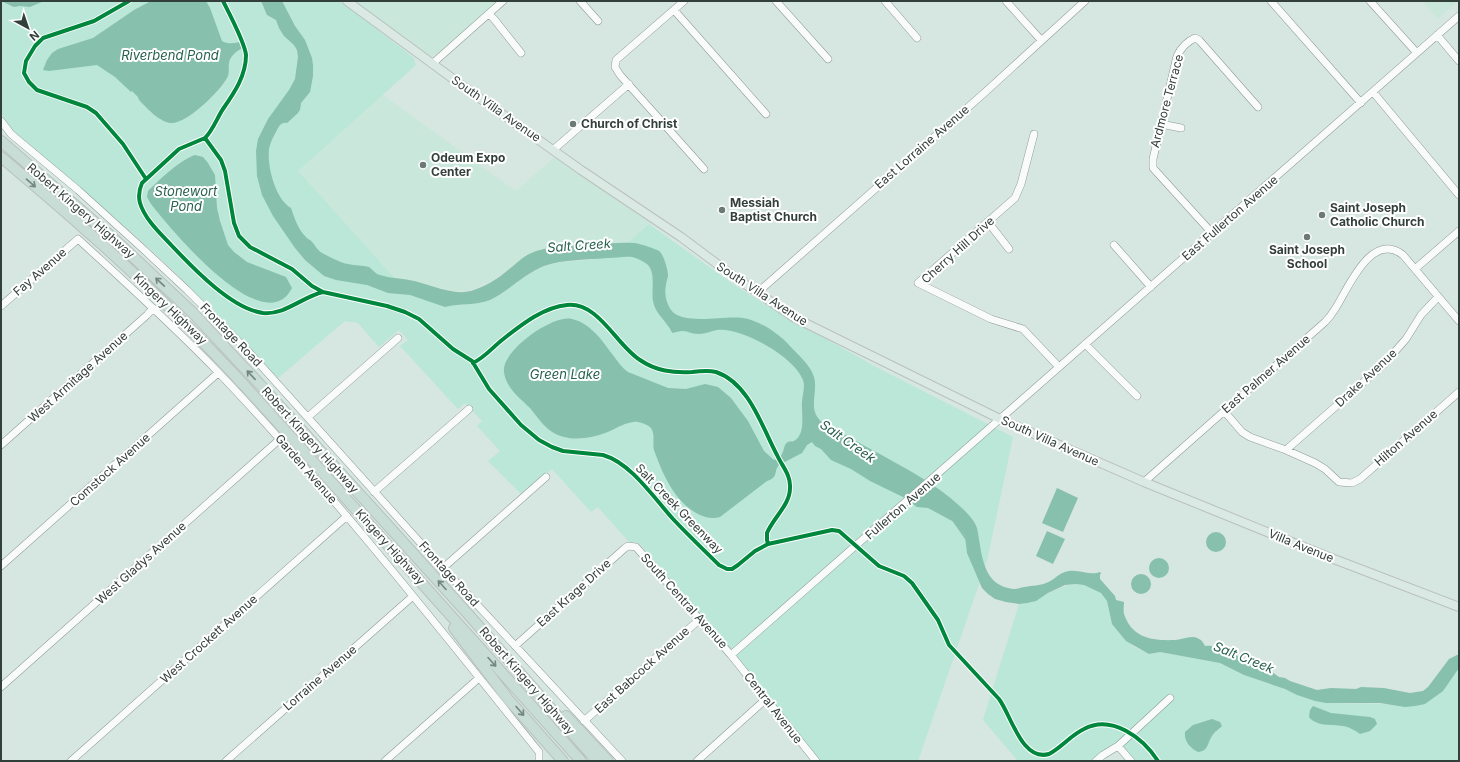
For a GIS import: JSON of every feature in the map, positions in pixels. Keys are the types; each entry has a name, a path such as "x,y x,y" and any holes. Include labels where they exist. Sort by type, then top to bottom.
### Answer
{"highway":[{"name":"Robert Kingery Highway","path":"1,141 112,237 193,313 268,393 468,614 597,761"},
{"name":"Kingery Highway","path":"1,157 99,242 166,304 267,410 581,761"},
{"path":"392,548 508,699 562,761"},
{"path":"468,614 608,761"}],"main road":[{"name":"South Villa Avenue","path":"347,1 432,64 681,237 757,293 795,318 1000,419 1144,482"},
{"name":"Villa Avenue","path":"1144,482 1313,551 1459,607"}],"street":[{"path":"432,64 503,1"},
{"path":"580,1 598,21"},
{"path":"684,1 616,60 615,67 704,169"},
{"path":"776,1 828,59"},
{"path":"886,1 917,38"},
{"path":"1006,1 1041,40"},
{"name":"East Lorraine Avenue","path":"757,293 982,95 1085,1"},
{"path":"1271,1 1361,103"},
{"path":"1370,1 1417,54"},
{"path":"674,10 766,114"},
{"path":"489,14 521,53"},
{"name":"East Fullerton Avenue","path":"1000,419 1459,16"},
{"path":"1437,35 1459,61"},
{"name":"Ardmore Terrace","path":"1212,233 1153,168 1153,159 1161,124 1177,56 1180,50 1195,38 1199,40 1258,107"},
{"path":"554,150 629,84"},
{"path":"1373,92 1459,195"},
{"name":"Frontage Road","path":"1,121 11,134 107,216 187,290 248,351 443,568 622,761"},
{"path":"1161,124 1181,128"},
{"name":"Cherry Hill Drive","path":"1034,134 1021,184 1015,198 918,283 991,319 1023,329 1059,367"},
{"path":"988,222 1009,249"},
{"path":"1459,231 1415,269 1459,321"},
{"name":"Fay Avenue","path":"1,306 78,239"},
{"name":"Garden Avenue","path":"78,239 153,308 218,373 280,439 347,516 413,596 539,752 539,759"},
{"path":"1114,245 1151,286"},
{"name":"East Palmer Avenue","path":"1144,482 1325,322 1334,311 1357,272 1374,254 1383,250 1398,251 1415,269"},
{"name":"Drake Avenue","path":"1286,450 1383,365 1406,339 1421,315 1438,297"},
{"name":"West Armitage Avenue","path":"1,445 153,308"},
{"path":"308,416 398,338"},
{"path":"1085,344 1137,396"},
{"name":"Comstock Avenue","path":"1,566 218,373"},
{"name":"Hilton Avenue","path":"1286,450 1325,469 1339,482 1352,483 1360,479 1459,392"},
{"path":"374,492 469,409"},
{"path":"1224,411 1242,432 1286,450"},
{"name":"Fullerton Avenue","path":"732,655 901,508 1000,419"},
{"name":"West Gladys Avenue","path":"1,687 280,439"},
{"path":"443,568 546,477"},
{"name":"West Crockett Avenue","path":"71,761 347,516"},
{"name":"East Krage Drive","path":"515,646 625,548 628,546 636,547"},
{"name":"South Central Avenue","path":"636,547 732,655"},
{"name":"Lorraine Avenue","path":"226,761 413,596"},
{"name":"East Babcock Avenue","path":"584,721 700,619"},
{"name":"Central Avenue","path":"732,655 816,761"},
{"path":"385,761 479,678"},
{"path":"1096,761 1118,746 1170,698"},
{"path":"697,761 766,699"},
{"path":"1118,746 1131,761"}],"shaded area":[{"path":"3,1 340,1 414,58 416,65 298,171 410,295 445,307 451,305 480,303 490,300 503,293 527,275 544,266 561,262 610,258 649,224 733,284 773,309 876,367 1013,437 987,561 918,761 818,761 725,643 641,545 636,542 629,542 598,507 591,512 552,469 522,495 488,461 500,451 477,426 482,421 465,403 458,409 400,346 408,340 399,330 379,347 358,323 345,321 278,378 215,312 150,249 32,148 12,129 5,120 1,111 1,4"},
{"path":"353,1 497,1 437,54 431,56"},
{"path":"1422,1 1458,1 1438,19"},
{"path":"383,95 516,191 558,154 653,220 627,243 568,245 529,254 493,280 469,291 450,291 395,278 297,171"},
{"path":"1068,585 1084,585 1101,593 1107,601 1112,624 1134,647 1149,654 1160,652 1220,663 1244,675 1315,701 1326,703 1391,704 1450,681 1459,668 1459,761 1134,761 1120,746 1093,761 1018,761 983,720 1019,604 1026,603"}],"water":[{"path":"1,1 44,1 30,7 14,7"},
{"name":"Riverbend Pond","path":"151,1 206,1 222,41 236,43 244,41 246,47 231,57 228,76 223,84 218,91 194,113 178,122 171,123 162,120 149,111 132,91 131,92 115,77 97,65 49,71 43,70 52,53 58,49 93,38 134,10"},
{"name":"Green Lake","path":"261,1 282,1 295,26 305,40 312,58 313,76 310,92 301,103 300,110 297,114 287,123 283,123 279,126 269,149 269,164 276,190 285,204 291,208 300,230 322,253 351,265 369,267 377,274 405,279 448,291 463,292 471,291 486,285 500,277 529,254 552,247 636,243 657,250 661,252 667,269 668,275 665,295 671,310 677,315 685,318 705,319 735,317 749,319 761,324 784,340 803,359 812,372 815,382 814,408 818,418 828,427 849,437 925,480 939,489 965,511 977,528 985,567 994,580 1001,586 1015,589 1041,585 1049,582 1062,573 1069,571 1092,573 1100,572 1100,579 1115,596 1116,600 1124,602 1124,614 1132,628 1138,633 1151,639 1158,640 1175,640 1193,637 1201,640 1205,646 1226,647 1241,659 1251,659 1255,664 1268,669 1279,677 1317,690 1331,688 1356,689 1361,687 1384,688 1410,693 1423,691 1428,687 1449,659 1459,654 1459,668 1443,691 1425,704 1405,707 1380,703 1326,703 1315,701 1244,675 1220,663 1160,652 1149,654 1126,641 1112,624 1107,601 1101,593 1084,585 1065,585 1048,593 1036,601 1027,603 1019,604 995,599 982,588 967,553 965,536 954,522 928,508 917,507 903,497 831,460 812,442 807,445 802,453 779,465 773,478 720,517 705,517 691,510 677,496 661,469 654,450 653,432 650,427 642,423 633,422 608,432 583,438 568,438 554,433 543,424 530,408 510,388 504,372 505,363 511,354 530,336 553,322 564,319 578,321 590,328 595,333 621,366 628,372 668,388 686,389 705,384 718,387 731,398 748,421 764,451 774,460 781,456 788,442 794,441 800,435 804,383 798,371 778,353 766,345 739,333 727,330 717,330 701,334 685,331 673,333 654,305 653,277 648,265 632,257 576,260 544,266 530,273 504,292 490,300 479,303 445,307 410,295 388,293 367,285 336,280 324,276 305,260 273,216 262,195 257,176 256,151 258,139 268,119 295,79 298,57 297,50 294,45 284,36 276,20 267,15"},
{"name":"Stonewort Pond","path":"195,155 203,157 215,175 217,208 228,245 234,252 247,262 286,277 292,288 279,301 261,301 240,292 196,255 151,204 147,197 148,191 177,165"},
{"path":"1057,488 1078,498 1063,532 1042,523"},
{"path":"1047,531 1065,539 1053,564 1036,556"},
{"path":"1212,532 1220,532 1226,538 1226,546 1220,552 1212,552 1206,546 1206,538"},
{"path":"1155,558 1163,558 1169,564 1169,572 1163,578 1155,578 1149,572 1149,564"},
{"path":"1137,574 1145,574 1151,580 1151,588 1145,594 1137,594 1131,588 1131,580"},
{"path":"1313,706 1331,713 1370,717 1375,719 1377,724 1370,731 1360,734 1345,726 1320,724 1309,717 1310,710"},
{"path":"1212,719 1220,722 1222,726 1215,732 1206,748 1198,752 1188,744 1185,738 1185,732 1193,725"}],"waterway":[{"name":"Salt Creek","path":"952,519 966,539"}],"cycle path":[{"path":"129,1 94,21 43,38 35,46 26,61 24,73 29,82 37,90 87,107 96,113 123,144 146,179"},
{"name":"Salt Creek Greenway","path":"223,1 243,43 246,55 245,63 242,77 205,138 221,160 225,171 234,223 239,236 250,247 292,269 312,286 323,292 387,306 405,312 419,319 453,349 472,361 489,389 521,425 539,440 563,451 603,455 623,465 641,482 690,537 719,565 727,569 732,569 755,551 768,544 832,530 839,531 879,566 904,576 912,583 938,620 949,645 999,699 1018,736 1031,751 1040,755 1049,754 1084,729 1095,725 1105,724 1116,726 1135,737 1152,752 1158,761"},
{"path":"205,138 179,149 142,183 139,193 139,200 142,209 150,221 173,247 214,287 226,296 251,310 271,313 286,309 315,294 323,292"},
{"path":"473,363 532,318 549,309 567,305 578,306 589,310 598,317 631,353 652,367 678,372 713,371 727,378 746,396 753,407 786,471 790,483 787,500 767,533 768,544"}],"place":[{"name":"Church of Christ","path":"573,124"},
{"name":"Odeum Expo Center","path":"423,165"},
{"name":"Messiah Baptist Church","path":"722,210"},
{"name":"Saint Joseph Catholic Church","path":"1322,215"},
{"name":"Saint Joseph School","path":"1307,237"}]}
